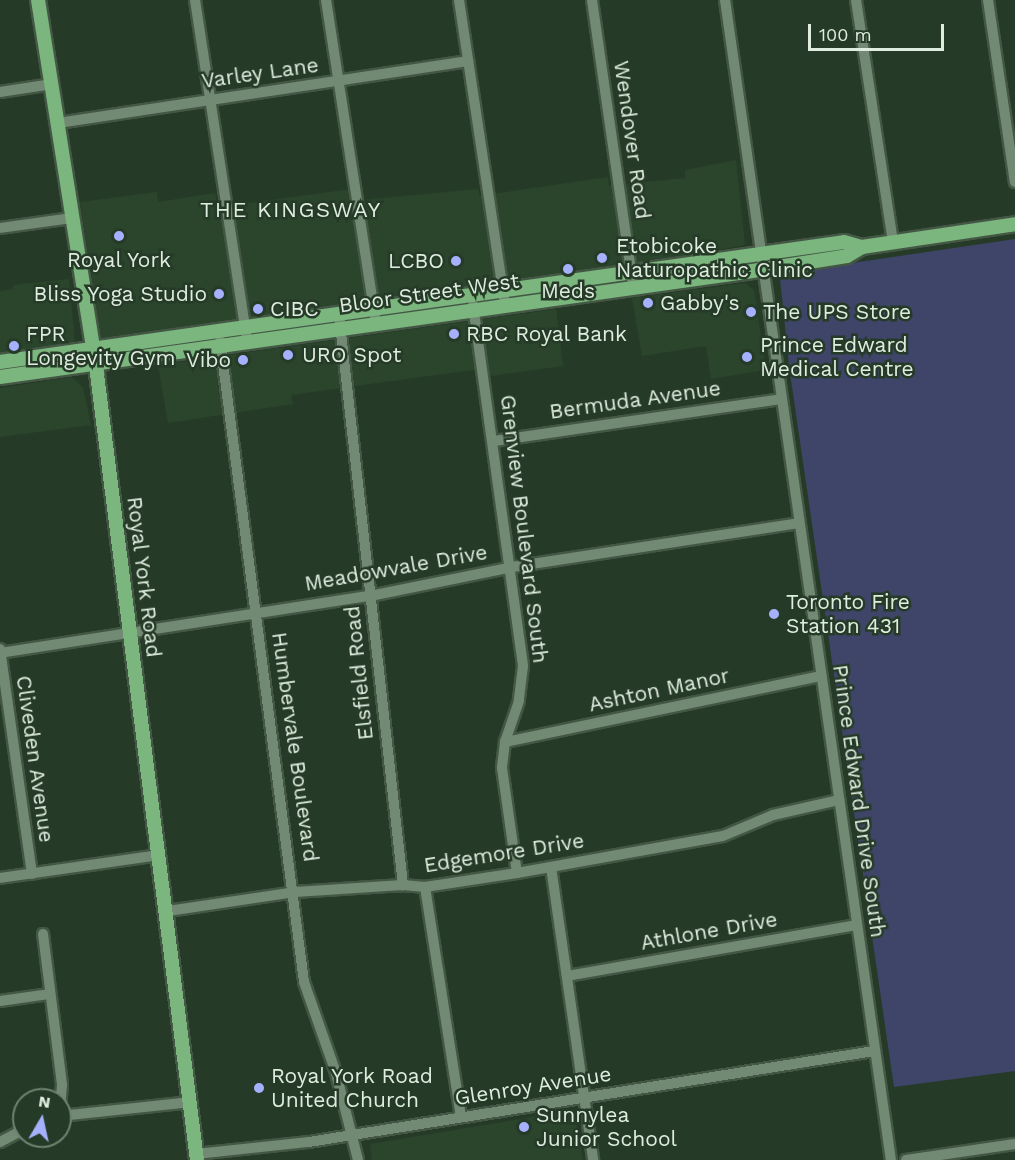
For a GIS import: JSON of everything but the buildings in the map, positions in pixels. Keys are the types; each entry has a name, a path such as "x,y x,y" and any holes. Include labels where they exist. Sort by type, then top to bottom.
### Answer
{"main road":[{"name":"Royal York Road","path":"38,0 93,350 168,911 197,1157"},
{"name":"Bloor Street West","path":"633,279 765,269 847,256 862,247 1015,224"},
{"name":"Bloor Street West","path":"0,377 95,365 246,335 633,279 763,253 844,242 862,247"},
{"name":"Bloor Street West","path":"0,362 93,350 219,340"}],"street":[{"path":"195,0 246,335"},
{"path":"326,0 375,316"},
{"path":"459,0 504,297"},
{"name":"Wendover Road","path":"592,0 633,279"},
{"name":"Prince Edward Drive South","path":"724,0 763,253 781,399 891,1160"},
{"path":"856,0 893,242"},
{"path":"988,0 1015,182"},
{"name":"Varley Lane","path":"58,123 468,62"},
{"path":"0,92 52,84"},
{"path":"0,228 72,218"},
{"name":"Grenview Boulevard South","path":"473,302 512,567 524,678 506,742 502,768 517,873"},
{"name":"Elsfield Road","path":"340,321 403,885"},
{"name":"Humbervale Boulevard","path":"219,340 295,892 307,995 336,1073 358,1160"},
{"name":"Bermuda Avenue","path":"494,441 781,399"},
{"name":"Meadowvale Drive","path":"0,652 257,611 370,596 512,567 799,523"},
{"name":"Cliveden Avenue","path":"0,652 32,874"},
{"name":"Ashton Manor","path":"506,742 821,676"},
{"name":"Edgemore Drive","path":"168,911 295,892 403,885 425,887 517,873 723,836 773,815 839,800"},
{"path":"0,878 159,855"},
{"path":"551,867 593,1160"},
{"path":"425,887 461,1117"},
{"name":"Athlone Drive","path":"567,976 857,925"},
{"path":"43,934 62,1088"},
{"path":"0,1001 49,994"},
{"name":"Glenroy Avenue","path":"197,1157 351,1135 874,1052"},
{"path":"72,1115 191,1102"},
{"path":"906,1160 1015,1144"}],"shaded area":[{"path":"736,160 745,245 619,267 101,340 80,202 157,192 158,202 215,193 218,207 359,188 362,200 478,189 480,196 608,177 609,186 685,178 685,170"},
{"path":"1015,239 1015,1071 894,1087 789,366 780,278 784,273"},
{"path":"69,279 75,344 0,354 0,291 13,289 13,285"},
{"path":"745,283 754,290 766,370 711,379 706,346 642,356 632,298"},
{"path":"556,309 563,366 490,376 472,370 291,395 293,404 168,423 158,365"},
{"path":"72,377 83,387 91,425 0,437 0,388"},
{"name":"Sunnylea Junior School","path":"574,1110 583,1160 372,1160 370,1144"}],"place":[{"name":"Royal York","path":"119,236"},
{"name":"Etobicoke Naturopathic Clinic","path":"602,258"},
{"name":"LCBO","path":"456,261"},
{"name":"Meds","path":"568,269"},
{"name":"Bliss Yoga Studio","path":"219,294"},
{"name":"Gabby's","path":"648,303"},
{"name":"CIBC","path":"258,309"},
{"name":"The UPS Store","path":"751,312"},
{"name":"RBC Royal Bank","path":"454,334"},
{"name":"FPR Longevity Gym","path":"14,346"},
{"name":"URO Spot","path":"288,355"},
{"name":"Prince Edward Medical Centre","path":"747,357"},
{"name":"Vibo","path":"243,360"},
{"name":"Toronto Fire Station 431","path":"774,614"},
{"name":"Royal York Road United Church","path":"259,1088"},
{"name":"Sunnylea Junior School","path":"524,1127"}],"district":[{"name":"THE KINGSWAY","path":"291,210"}]}
